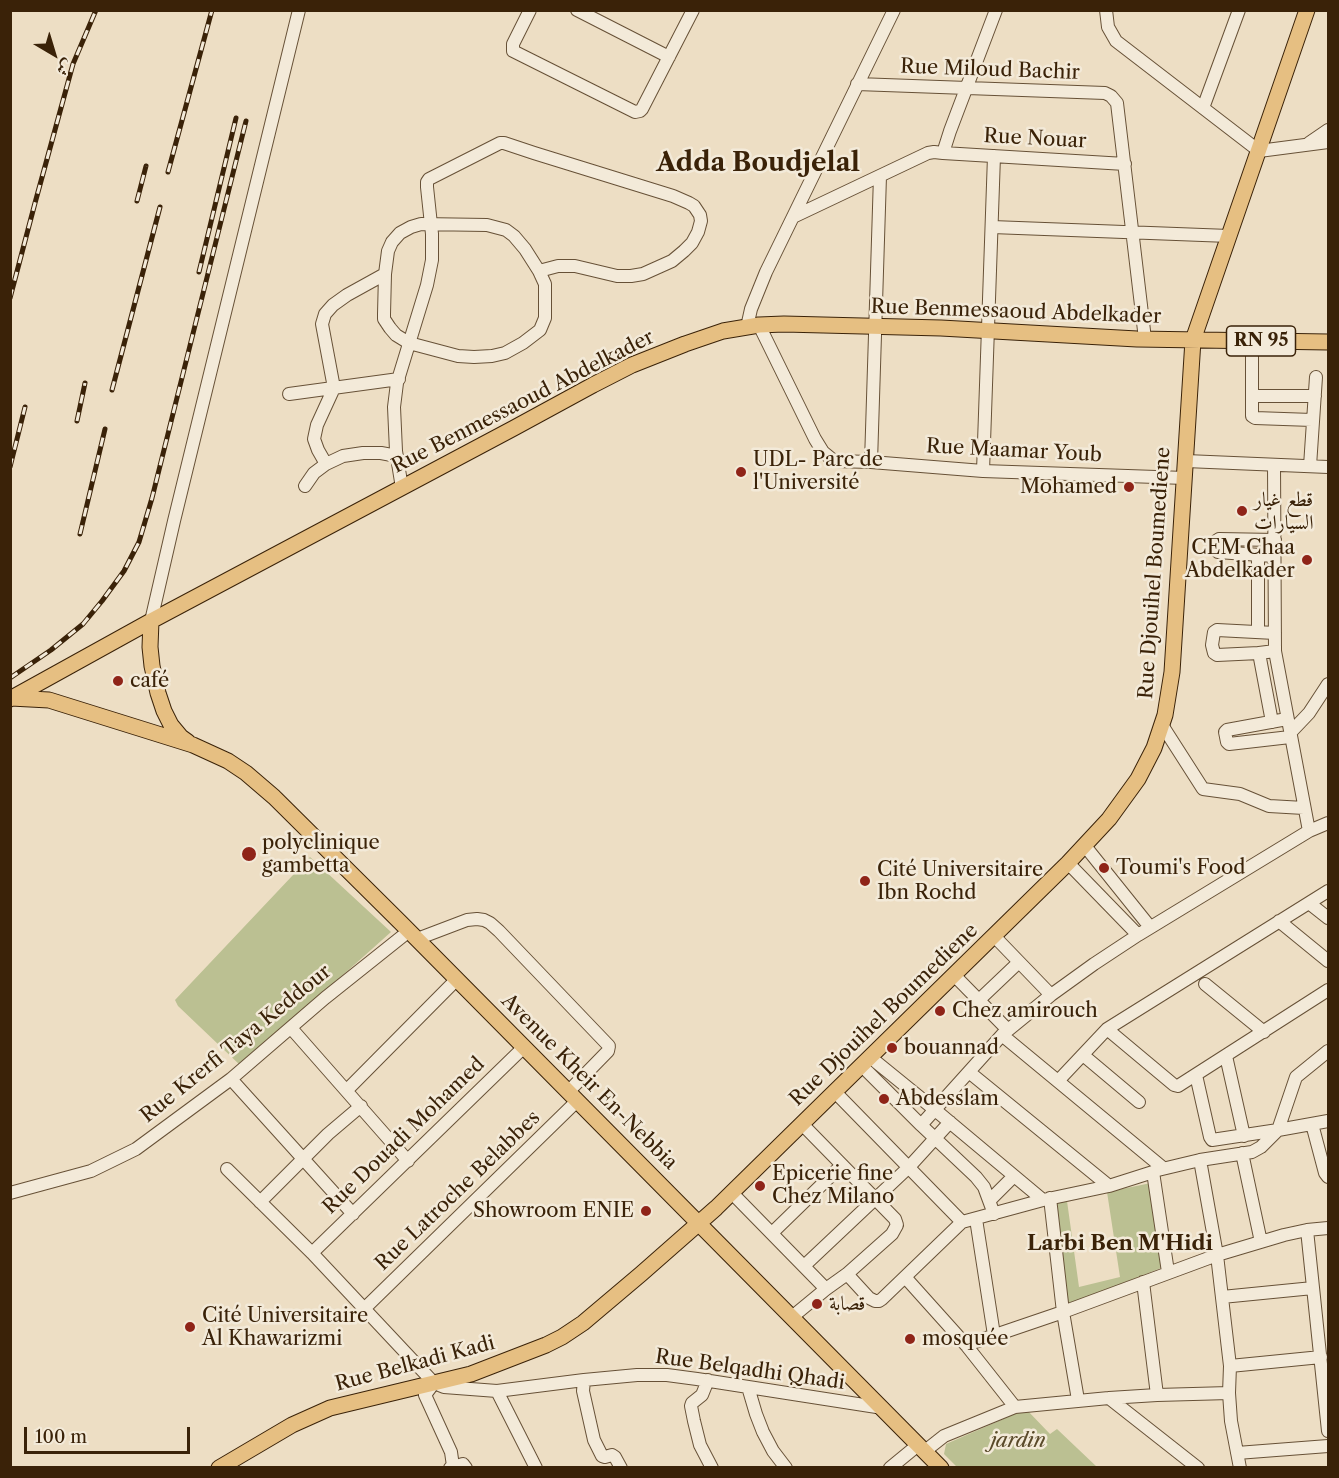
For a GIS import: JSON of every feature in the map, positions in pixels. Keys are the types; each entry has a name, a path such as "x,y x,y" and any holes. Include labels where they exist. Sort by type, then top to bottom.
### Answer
{"main road":[{"name":"Rue Djouihel Boumediene","path":"699,1224 1085,846 1109,819 1138,778 1154,748 1165,715 1172,672 1193,340 1307,10"},
{"name":"Rue Benmessaoud Abdelkader","path":"11,698 593,385 632,365 709,335 753,326 875,327 1193,340"},
{"name":"RN 95","path":"1193,340 1329,342"},
{"path":"151,621 152,666 164,711 181,737 193,745"},
{"path":"44,681 49,700"},
{"path":"11,698 49,700 193,745"},
{"name":"Avenue Kheir En-Nebbia","path":"193,745 228,761 274,797 941,1467"},
{"name":"Rue Belkadi Kadi","path":"219,1467 292,1425 330,1408 471,1374 562,1337 583,1323 699,1224"}],"street":[{"path":"151,621 299,10"},
{"path":"530,10 513,44 513,51 635,112 642,109 693,10"},
{"path":"577,10 669,57"},
{"path":"943,153 996,10"},
{"path":"1106,10 1108,27 1116,41 1259,151 1329,142"},
{"path":"1203,108 1239,10"},
{"path":"753,326 751,309 766,272 894,12"},
{"name":"Rue Miloud Bachir","path":"857,84 1105,93 1117,103 1125,164"},
{"path":"1307,144 1329,130"},
{"path":"402,488 394,408 399,379 427,285 432,260 427,181 502,143 673,196 694,206 700,215 698,232 692,243 672,261 643,274 617,276 575,266 558,266 539,271"},
{"name":"Rue Nouar","path":"793,217 931,152 1125,164"},
{"path":"983,471 994,156"},
{"path":"1125,164 1145,339"},
{"path":"871,462 880,176"},
{"path":"431,225 487,225 506,230 514,236 525,249 545,284 546,318 535,334 511,350 498,355 474,357 458,356 409,343 396,335 384,319 383,309 388,251 400,233 411,226 431,225"},
{"path":"992,227 1229,236"},
{"path":"326,464 314,439 317,425 334,388 322,324 333,305 385,274"},
{"name":"Rue Maamar Youb","path":"753,326 819,446 834,461 983,471 1185,478"},
{"path":"1252,341 1251,415 1312,420"},
{"path":"1310,466 1316,377"},
{"path":"289,394 399,379"},
{"path":"1252,396 1315,396"},
{"path":"305,486 314,473 343,456 381,453 397,456"},
{"path":"1186,461 1329,467"},
{"path":"1274,465 1275,651 1309,831"},
{"path":"1274,556 1218,552 1215,550 1215,541 1219,539 1275,540"},
{"path":"1258,555 1258,632"},
{"path":"1275,633 1215,631 1212,645 1216,655 1275,651"},
{"path":"1259,653 1272,722"},
{"path":"1287,719 1226,731 1227,742 1228,744 1290,735 1329,684"},
{"path":"1162,725 1203,789 1240,794 1269,806 1304,808"},
{"path":"921,1125 1005,1032 1051,995 1150,927 1309,831 1329,823"},
{"path":"1085,846 1150,927"},
{"path":"1068,863 1138,935"},
{"path":"1058,1081 1107,1029 1329,891"},
{"path":"1309,903 1329,918"},
{"name":"Rue Krerfi Taya Keddour","path":"10,1193 92,1172 136,1149 231,1079 325,998 413,935 467,920 477,919 490,923 609,1046 608,1051 573,1096"},
{"path":"1279,921 1329,961"},
{"path":"994,936 1051,995"},
{"path":"979,1000 1019,962"},
{"path":"954,975 979,1000 1005,1032 1158,1170 1168,1272"},
{"path":"347,1090 457,979"},
{"path":"1205,984 1264,1032"},
{"path":"1107,1029 1174,1085 1180,1086 1329,990"},
{"path":"291,1028 408,1161"},
{"name":"Rue Douadi Mohamed","path":"312,1253 524,1047"},
{"path":"847,1274 869,1298 875,1301 882,1299 962,1222 1046,1199 1109,1186 1158,1170 1200,1160 1252,1152 1261,1147 1278,1130 1296,1077 1329,1051"},
{"path":"1083,1055 1139,1102"},
{"path":"1226,1056 1244,1136"},
{"path":"866,1062 934,1109 1014,1176 1046,1199 1078,1400"},
{"path":"866,1062 921,1125 976,1177 984,1187 994,1214"},
{"path":"969,1072 1109,1186"},
{"path":"1196,1076 1211,1139 1214,1141 1329,1120"},
{"path":"231,1079 353,1214"},
{"path":"835,1092 962,1222"},
{"name":"Rue Latroche Belabbes","path":"365,1308 573,1096"},
{"path":"261,1202 328,1134 361,1106"},
{"path":"804,1266 909,1167 950,1122"},
{"path":"792,1317 847,1274 897,1225 895,1219 802,1124"},
{"path":"1312,1124 1325,1173 1329,1177"},
{"path":"1242,1153 1261,1242"},
{"path":"1200,1160 1217,1255 1230,1366 1231,1420 1240,1467"},
{"path":"772,1233 842,1165"},
{"path":"227,1168 365,1308 434,1383 426,1395 456,1467"},
{"path":"990,1200 1014,1176"},
{"path":"731,1192 826,1289"},
{"path":"976,1219 994,1335"},
{"path":"966,1345 1217,1255 1307,1230 1329,1228"},
{"path":"1307,1230 1329,1431"},
{"path":"905,1277 966,1345 1015,1407"},
{"path":"1143,1282 1157,1395"},
{"path":"1222,1297 1313,1288"},
{"path":"1230,1366 1321,1357"},
{"name":"Rue Belqadhi Qhadi","path":"434,1383 444,1387 497,1391 637,1375 667,1375 883,1408"},
{"path":"584,1380 583,1391 594,1440 602,1456 615,1456 621,1467"},
{"path":"708,1380 702,1395 691,1406 700,1445 712,1467"},
{"path":"748,1387 763,1432 773,1451 786,1467"},
{"path":"497,1391 536,1467"},
{"path":"890,1467 944,1436 1015,1407 1078,1400 1229,1393"},
{"path":"1110,1398 1198,1467"},
{"path":"1237,1453 1329,1446"}],"green space":[{"path":"310,857 391,932 241,1066 178,1006 175,1000"},
{"path":"1151,1183 1161,1268 1068,1305 1056,1204 1067,1201 1079,1287 1120,1277 1107,1192"},
{"name":"jardin","path":"1026,1409 1050,1434 1057,1429 1097,1467 957,1467 944,1454 946,1444"}],"railway":[{"path":"10,298 73,64 96,10"},
{"path":"168,172 212,10"},
{"path":"199,272 236,118"},
{"path":"10,678 51,650 83,624 124,571 139,542 246,121"},
{"path":"137,201 146,166"},
{"path":"112,390 160,207"},
{"path":"77,421 85,383"},
{"path":"10,467 25,407"},
{"path":"80,534 105,429"}],"place":[{"name":"UDL- Parc de l'Université","path":"741,472"},
{"name":"Mohamed","path":"1129,487"},
{"name":"قطع غيار السيارات","path":"1242,511"},
{"name":"CEM Chaa Abdelkader","path":"1307,560"},
{"name":"café","path":"118,681"},
{"name":"polyclinique gambetta","path":"249,854"},
{"name":"Toumi's Food","path":"1104,868"},
{"name":"Cité Universitaire Ibn Rochd","path":"865,881"},
{"name":"Chez amirouch","path":"940,1011"},
{"name":"bouannad","path":"892,1048"},
{"name":"Abdesslam","path":"884,1099"},
{"name":"Epicerie fine Chez Milano","path":"760,1186"},
{"name":"Showroom ENIE","path":"646,1211"},
{"name":"قصابة","path":"817,1304"},
{"name":"Cité Universitaire Al Khawarizmi","path":"190,1327"},
{"name":"mosquée","path":"910,1339"}],"district":[{"name":"Adda Boudjelal","path":"758,163"},
{"name":"Larbi Ben M'Hidi","path":"1120,1244"}]}
